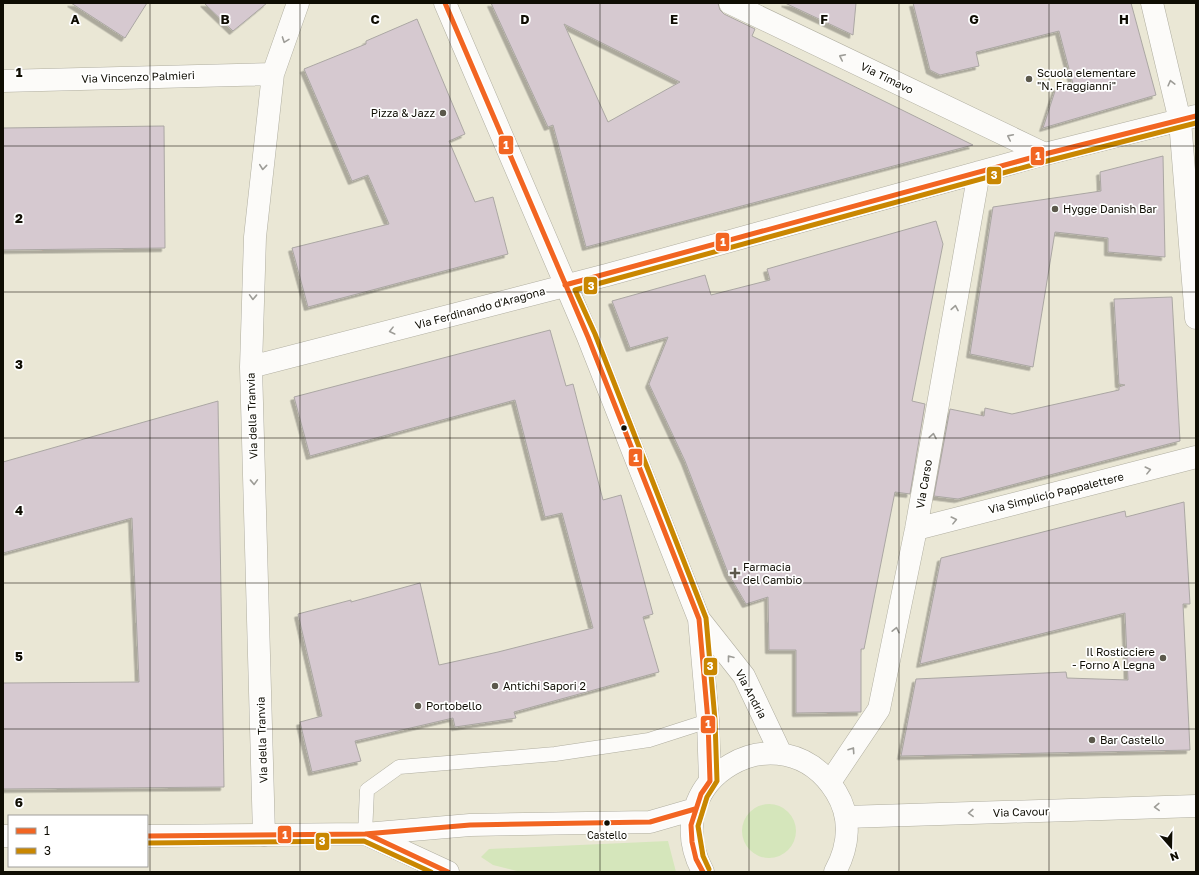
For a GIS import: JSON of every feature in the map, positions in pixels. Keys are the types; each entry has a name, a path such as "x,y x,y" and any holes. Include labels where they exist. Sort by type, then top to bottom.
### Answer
{"street":[{"name":"Via della Tranvia","path":"264,835 251,367 255,238 273,74 298,3"},
{"name":"Via Andria","path":"445,3 588,337 699,619 708,721 710,781"},
{"name":"Via Timavo","path":"730,3 1045,154"},
{"path":"1152,3 1188,119 1196,318"},
{"name":"Via Vincenzo Palmieri","path":"3,81 273,74"},
{"name":"Via Ferdinando d'Aragona","path":"251,367 565,286 1045,154 1188,119"},
{"name":"Via Carso","path":"830,782 879,709 916,529 979,172"},
{"name":"Via Simplicio Pappalettere","path":"916,529 1196,457"},
{"name":"Via Andria","path":"699,619 744,676 781,754"},
{"path":"703,872 696,859 692,842 692,825 695,809 701,794 710,781 725,768 742,759 761,754 781,754 799,759 811,766 830,782 840,799 846,817 847,837 843,857 835,872"},
{"name":"Via Cavour","path":"846,817 1196,806"},
{"path":"148,836 365,834 470,826 650,822 695,809"},
{"path":"365,834 448,872"}],"lane":[{"path":"365,834 367,790 399,767 556,754 633,743 649,740 708,721"}],"green space":[{"path":"769,804 779,806 788,812 794,821 796,831 794,841 788,850 779,856 769,858 759,856 750,850 744,841 742,831 744,821 750,812 759,806"},
{"path":"668,841 676,872 521,872 493,865 481,857 489,849"}],"building":[{"path":"71,3 147,3 125,38"},
{"path":"204,3 267,3 233,31"},
{"path":"491,3 718,3 720,10 724,14 755,29 752,36 973,145 586,247 553,125 548,127","holes":["564,24 680,82 608,122"]},
{"path":"785,3 856,3 853,35"},
{"path":"913,3 1131,3 1156,95 1043,128 1056,88 1073,84 1059,31 976,52 979,66 940,75 930,70"},
{"path":"417,19 465,134 449,141 475,202 493,197 508,254 308,307 292,248 389,224 368,175 352,181 304,69 366,44 366,41"},
{"path":"164,126 165,248 3,250 3,128"},
{"path":"1163,156 1165,257 1108,252 1108,238 1055,232 1033,367 970,354 993,207 1101,191 1100,172"},
{"path":"936,221 943,244 912,401 925,404 910,494 895,492 864,649 861,649 861,712 796,713 796,650 769,650 768,597 746,604 728,573 685,461 649,384 668,337 630,348 612,301 705,275 711,295 770,280 767,269"},
{"path":"1172,297 1180,441 958,499 934,496 950,409 984,416 985,408 1012,414 1119,390 1119,387 1125,385 1119,384 1114,299"},
{"path":"550,330 566,386 573,384 603,500 621,495 653,614 643,617 659,672 514,712 516,718 455,727 453,718 355,741 361,761 312,772 300,722 322,716 298,614 351,600 351,602 420,583 439,665 593,628 562,513 545,517 515,400 310,456 294,397"},
{"path":"218,401 224,787 3,789 3,683 139,682 132,518 3,553 3,462"},
{"path":"1184,502 1190,604 1183,604 1190,750 901,756 916,679 1066,672 1067,678 1128,680 1125,613 920,664 941,558 1125,511 1126,517"}],"transit line":[{"name":"1","path":"445,3 588,337 699,619 708,721 710,781 701,794 691,825 692,842 696,859 703,872"},
{"name":"1","path":"565,285 1045,154 1196,116"},
{"name":"3","path":"709,869 703,856 698,826 707,797 717,781 715,720 706,618 595,334 575,290 1047,161 1196,123"},
{"name":"1","path":"148,836 365,834 470,825 650,822 695,809"},
{"name":"1","path":"367,834 448,872"},
{"name":"3","path":"148,843 364,841 431,872"}],"place":[{"name":"Scuola elementare \"N. Fraggianni\"","path":"1029,79"},
{"name":"Pizza & Jazz","path":"443,113"},
{"name":"Hygge Danish Bar","path":"1055,209"},
{"name":"Farmacia del Cambio","path":"735,573"},
{"name":"Il Rosticciere - Forno A Legna","path":"1163,658"},
{"name":"Antichi Sapori 2","path":"495,686"},
{"name":"Portobello","path":"418,706"},
{"name":"Bar Castello","path":"1092,740"},
{"name":"Castello","path":"607,823"}]}
